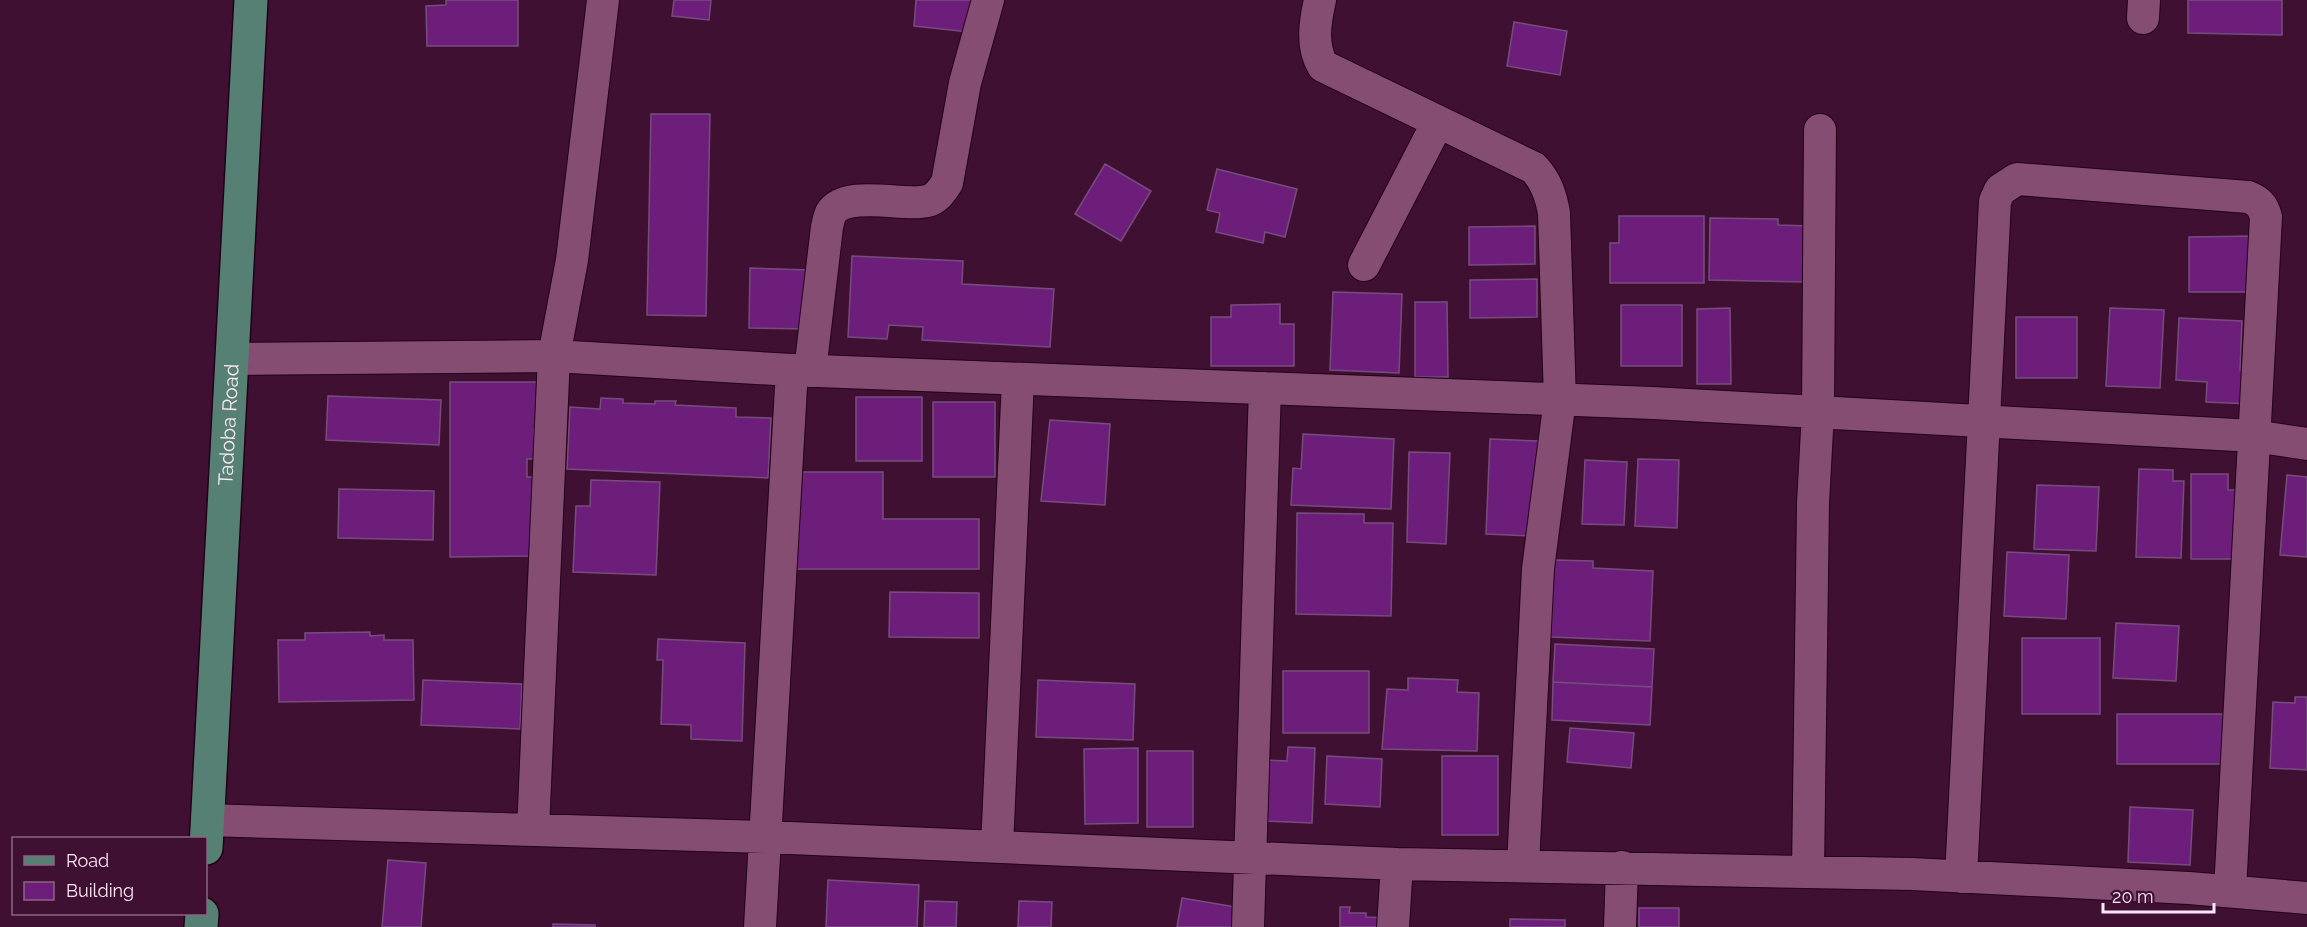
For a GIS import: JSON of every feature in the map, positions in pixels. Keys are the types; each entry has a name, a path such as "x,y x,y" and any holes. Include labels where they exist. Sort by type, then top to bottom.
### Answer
{"main road":[{"name":"Tadoba Road","path":"206,834 251,0"}],"street":[{"path":"533,830 554,356 572,260 603,0"},
{"path":"760,927 801,371 827,227 832,212 841,205 858,200 926,202 938,196 947,183 965,83 988,0"},
{"path":"1320,0 1315,46 1317,56 1323,66 1534,168 1551,194 1554,213 1560,399 1538,569 1523,866"},
{"path":"1364,265 1438,122"},
{"path":"1808,872 1813,503 1818,412 1820,130"},
{"path":"1961,877 1995,201 2000,190 2017,179 2248,197 2258,201 2264,208 2266,217 2230,891"},
{"path":"232,359 554,356 801,371 1560,399 2254,436 2307,444"},
{"path":"997,847 1018,379"},
{"path":"1248,927 1252,859 1265,388"},
{"path":"206,834 533,830 766,837 1397,864 1622,867 1961,877 2230,891 2307,898"},
{"path":"1393,927 1397,864"},
{"path":"1620,927 1622,867"}],"building":[{"path":"446,0 518,0 518,46 427,46 426,6 446,5"},
{"path":"674,0 711,0 709,20 672,16"},
{"path":"916,0 973,0 969,32 914,26"},
{"path":"2188,0 2282,0 2282,35 2188,33"},
{"path":"1514,22 1567,31 1560,75 1507,66"},
{"path":"651,114 710,114 706,316 647,315"},
{"path":"1105,164 1151,191 1121,241 1075,214"},
{"path":"1217,169 1297,189 1285,237 1265,232 1263,243 1216,232 1220,213 1207,210"},
{"path":"1619,216 1704,216 1704,283 1610,283 1610,243 1619,243"},
{"path":"1710,218 1778,219 1778,225 1809,226 1808,282 1709,280"},
{"path":"1535,226 1535,264 1469,265 1469,227"},
{"path":"2253,236 2253,292 2189,292 2189,237"},
{"path":"852,256 963,261 962,284 1054,289 1050,347 922,340 923,327 889,325 887,339 848,337"},
{"path":"750,268 809,270 809,329 749,328"},
{"path":"1537,279 1537,317 1470,318 1470,280"},
{"path":"1333,292 1402,294 1399,373 1330,370"},
{"path":"1415,302 1447,302 1448,377 1415,377"},
{"path":"1280,304 1280,324 1294,324 1294,366 1211,366 1211,317 1231,317 1231,305"},
{"path":"1621,305 1682,305 1682,366 1621,366"},
{"path":"1730,308 1731,384 1697,384 1697,309"},
{"path":"2110,308 2164,310 2160,388 2106,386"},
{"path":"2016,317 2077,317 2077,378 2016,378"},
{"path":"2179,318 2242,321 2240,370 2253,371 2251,404 2206,402 2207,382 2176,380"},
{"path":"450,382 541,382 541,429 534,429 534,459 527,459 527,477 534,477 542,556 450,557"},
{"path":"328,396 441,400 439,445 326,440"},
{"path":"856,397 922,397 922,461 856,461"},
{"path":"601,398 623,399 623,403 655,404 655,401 676,401 675,405 736,408 736,417 771,418 768,478 567,469 570,407 600,409"},
{"path":"933,402 995,402 995,477 933,477"},
{"path":"1050,420 1110,424 1105,505 1041,501"},
{"path":"1303,434 1394,439 1391,509 1291,505 1293,468 1301,469"},
{"path":"1490,439 1539,441 1535,536 1486,534"},
{"path":"1409,452 1450,453 1446,544 1407,542"},
{"path":"1638,459 1679,460 1677,528 1635,526"},
{"path":"1585,460 1627,462 1624,525 1582,524"},
{"path":"2139,469 2173,470 2173,481 2184,481 2181,558 2136,557"},
{"path":"791,472 883,472 883,519 979,519 979,569 791,569"},
{"path":"2191,474 2228,474 2228,490 2244,490 2244,559 2191,559"},
{"path":"2287,475 2307,477 2307,557 2280,555"},
{"path":"591,480 660,482 656,575 573,572 576,506 590,506"},
{"path":"2037,485 2099,487 2096,551 2034,549"},
{"path":"339,489 434,491 433,540 338,538"},
{"path":"1297,513 1364,514 1364,523 1393,523 1391,616 1296,614"},
{"path":"2007,552 2069,555 2066,619 2004,616"},
{"path":"1554,560 1593,561 1593,568 1653,571 1650,641 1551,637"},
{"path":"890,592 979,593 979,638 889,637"},
{"path":"2116,623 2179,626 2176,681 2113,678"},
{"path":"370,632 370,636 384,635 384,640 413,640 414,700 279,702 278,640 305,640 305,633"},
{"path":"2022,638 2100,638 2100,714 2022,714"},
{"path":"658,639 745,643 742,741 691,739 691,725 661,724 663,660 657,660"},
{"path":"1555,644 1654,649 1652,687 1553,682"},
{"path":"1283,671 1369,671 1369,733 1283,733"},
{"path":"1408,678 1458,680 1457,692 1479,693 1477,751 1382,749 1387,689 1408,690"},
{"path":"423,680 522,684 520,729 421,725"},
{"path":"1038,680 1135,684 1133,740 1036,737"},
{"path":"1553,682 1652,687 1650,725 1552,720"},
{"path":"2295,697 2307,697 2307,770 2270,768 2273,702 2295,703"},
{"path":"2117,714 2230,714 2230,764 2117,764"},
{"path":"1570,728 1634,733 1631,768 1567,762"},
{"path":"1288,747 1315,748 1312,823 1263,821 1265,760 1287,761"},
{"path":"1138,748 1138,823 1085,824 1084,749"},
{"path":"1147,751 1193,751 1193,827 1147,827"},
{"path":"1327,756 1382,759 1380,807 1325,804"},
{"path":"1442,756 1498,756 1498,835 1442,835"},
{"path":"2130,807 2193,810 2190,865 2128,862"},
{"path":"388,860 426,863 421,927 382,927"},
{"path":"828,880 919,885 917,927 826,927"},
{"path":"1182,898 1242,908 1238,927 1177,927"},
{"path":"925,901 957,902 956,927 924,927"},
{"path":"1019,901 1052,902 1051,927 1018,927"},
{"path":"1340,907 1350,907 1349,913 1366,913 1366,917 1394,918 1393,927 1340,927"},
{"path":"1639,908 1679,908 1679,927 1639,927"},
{"path":"1510,919 1565,920 1565,927 1510,927"},
{"path":"553,924 595,925 595,927 553,927"}]}
